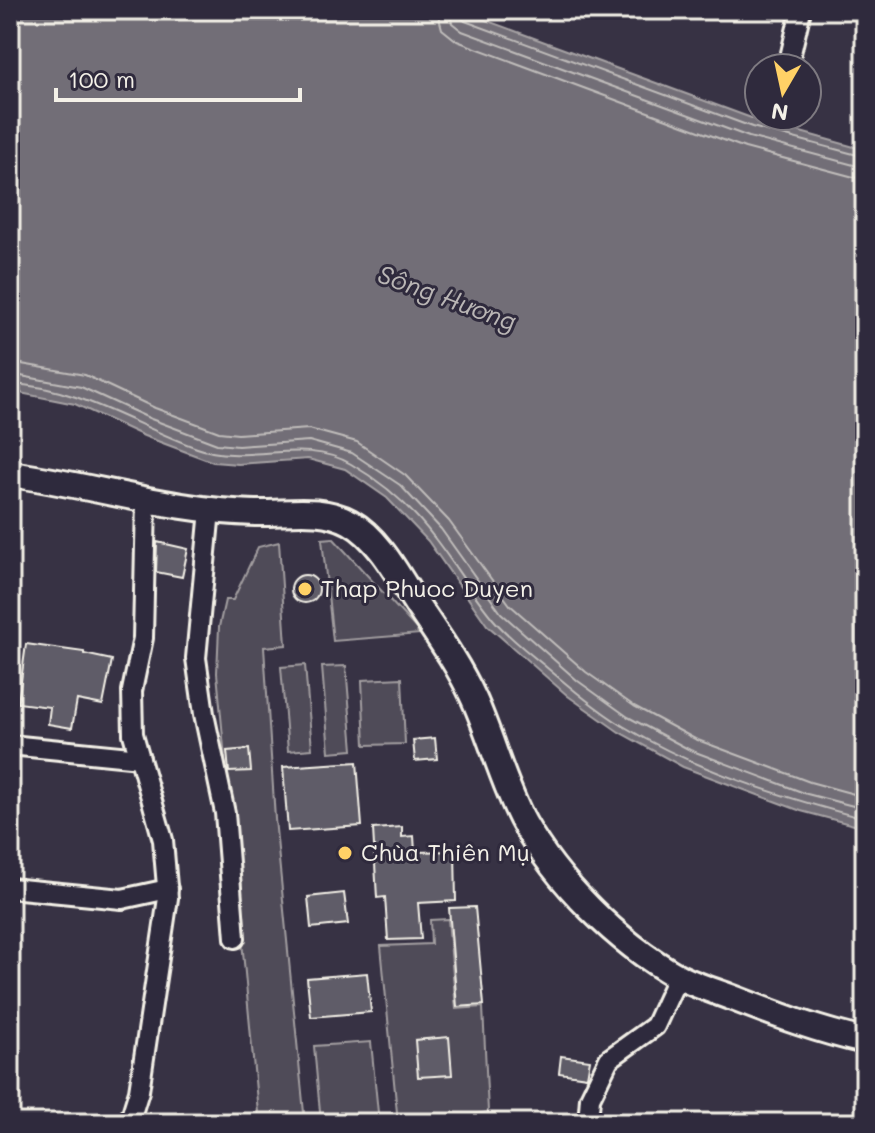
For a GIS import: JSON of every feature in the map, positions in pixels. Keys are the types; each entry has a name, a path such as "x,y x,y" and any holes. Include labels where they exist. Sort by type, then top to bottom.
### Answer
{"main road":[{"path":"10,474 63,481 146,500 210,510 255,514 325,513 352,523 375,542 443,644 474,700 524,822 559,874 595,913 678,976 817,1030 865,1041"}],"street":[{"path":"791,52 801,10"},
{"path":"129,1123 139,1091 168,889 163,840 133,734 132,691 143,638 146,500"},
{"path":"210,510 196,658 204,714 225,813 235,938"},
{"path":"10,745 140,758"},
{"path":"10,888 122,899 168,889"},
{"path":"588,1123 590,1098 609,1059 655,1026 678,976"}],"shaded area":[{"path":"333,538 421,634 333,641 322,539"},
{"path":"279,542 286,645 264,647 275,819 305,1123 259,1123 217,673 219,627 225,600 233,600 258,547"},
{"path":"305,665 312,749 288,751 281,667"},
{"path":"346,666 353,750 329,752 322,667"},
{"path":"402,678 405,744 365,745 362,680"},
{"path":"448,919 456,1009 483,1007 488,1112 452,1118 452,1123 398,1123 381,946 431,944 430,920"},
{"path":"371,1042 379,1123 321,1123 314,1046"}],"water":[{"name":"Sông Hương","path":"10,10 458,10 743,115 743,132 801,132 865,150 865,828 801,811 683,767 619,732 568,696 487,625 428,541 387,498 345,469 308,459 238,464 213,462 144,436 75,404 10,391"}],"building":[{"path":"157,542 188,549 182,577 156,572"},
{"name":"Thap Phuoc Duyen","path":"305,575 315,579 319,589 315,599 305,603 295,599 291,589 295,579"},
{"path":"26,644 84,652 112,660 103,705 77,700 72,728 48,724 50,707 18,703"},
{"path":"435,738 437,759 415,761 413,740"},
{"path":"249,749 251,771 229,772 227,751"},
{"path":"357,762 362,826 288,831 283,767"},
{"path":"402,827 402,837 414,836 415,852 455,851 456,901 418,903 421,939 388,940 385,897 377,898 373,829"},
{"path":"344,893 348,924 311,928 308,897"},
{"path":"475,907 484,1005 457,1007 449,908"},
{"path":"367,973 371,1012 311,1017 307,978"},
{"path":"449,1037 452,1075 418,1077 415,1040"},
{"path":"561,1056 590,1060 587,1077 559,1073"}],"place":[{"name":"Thap Phuoc Duyen","path":"305,589"},
{"name":"Chùa Thiên Mụ","path":"345,853"}]}
